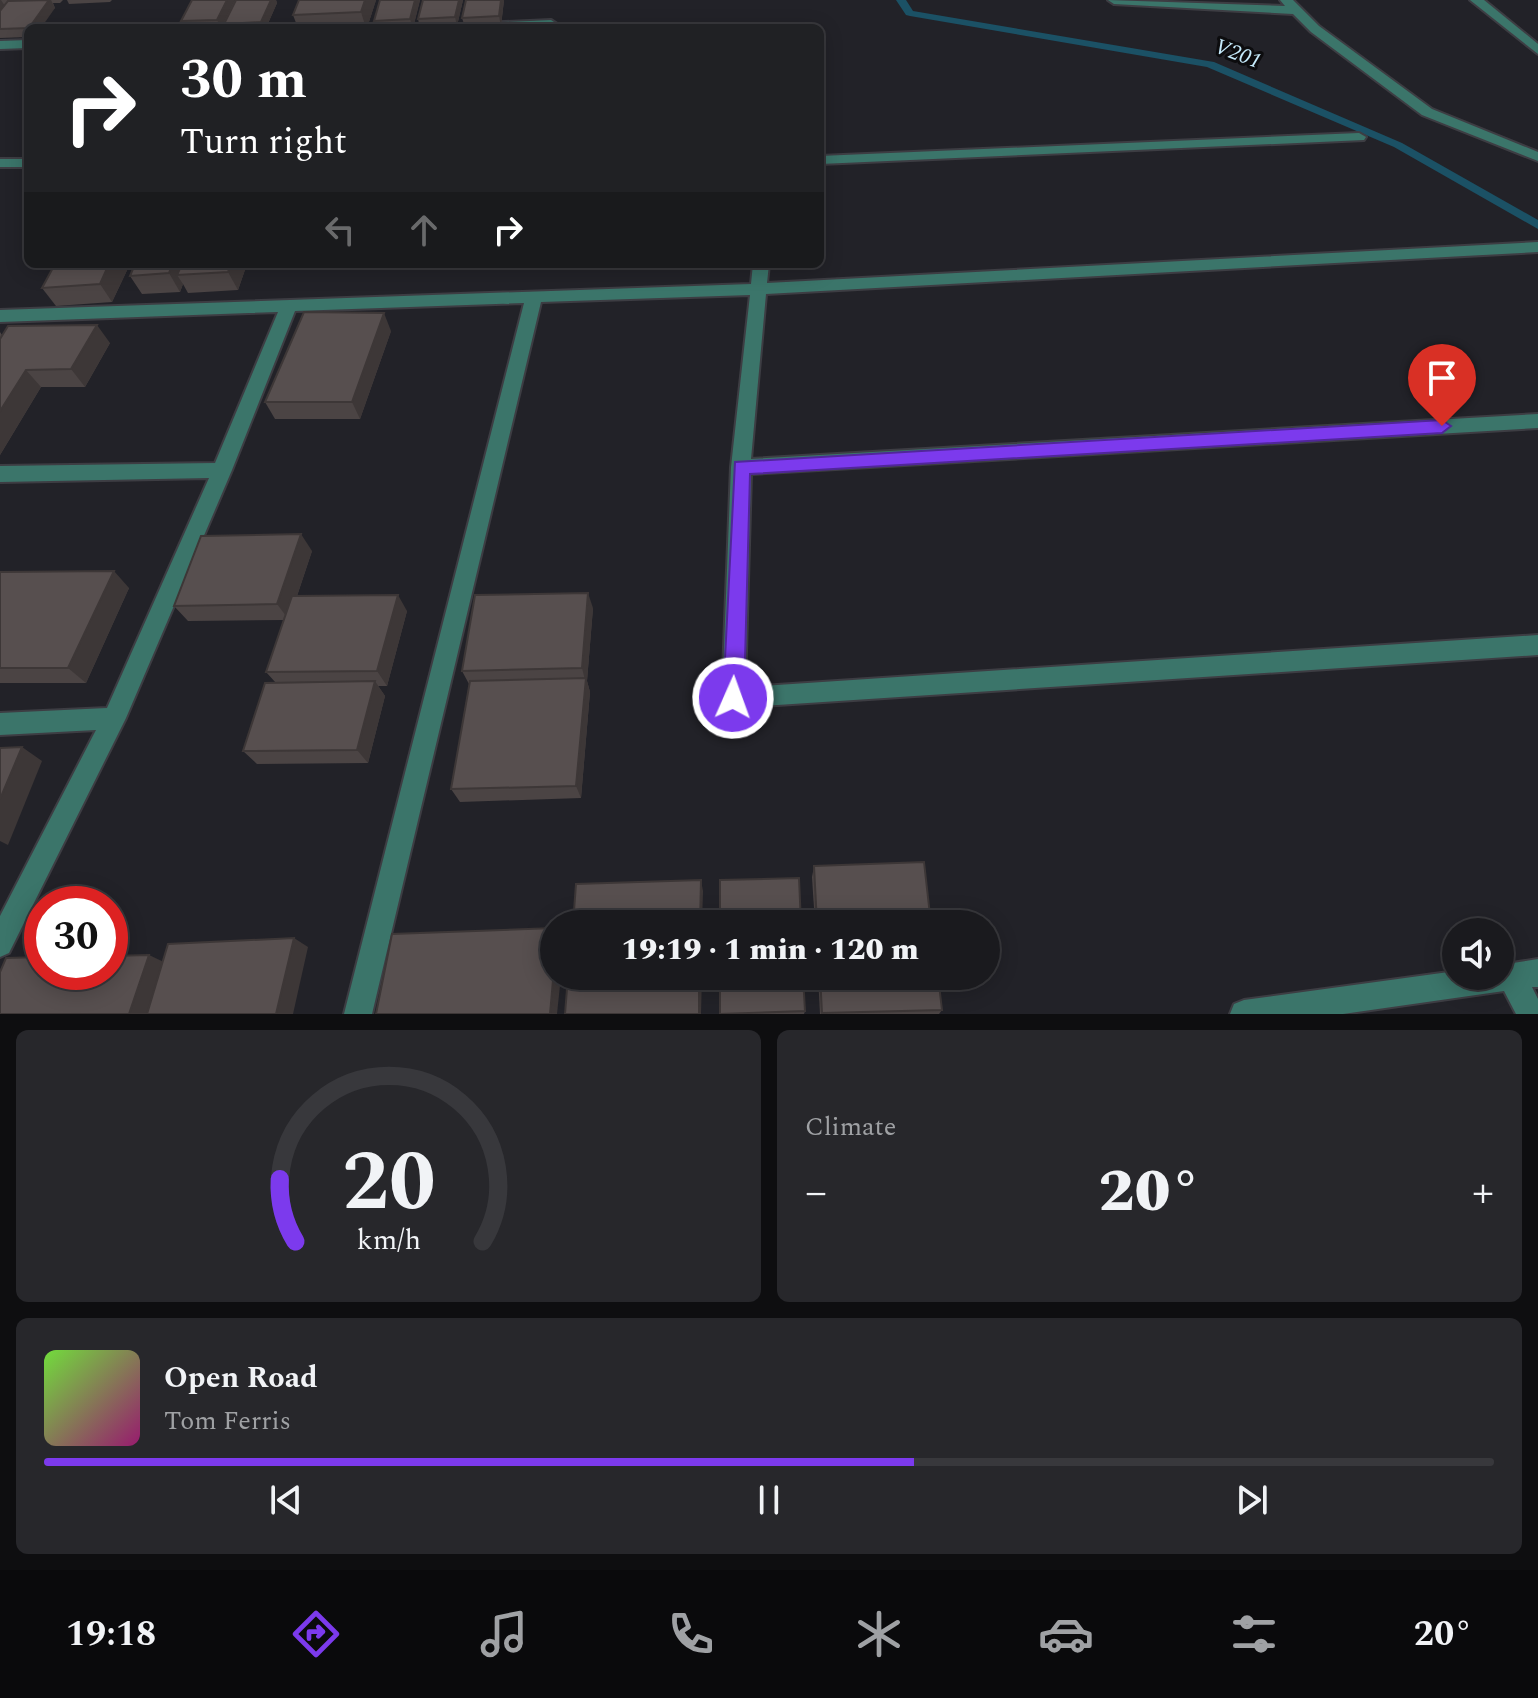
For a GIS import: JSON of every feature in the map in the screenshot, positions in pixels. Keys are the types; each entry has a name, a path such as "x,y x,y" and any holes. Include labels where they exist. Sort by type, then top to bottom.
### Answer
{"street":[{"path":"1114,0 1163,5 1291,5 1315,29 1427,112 1538,157"},
{"path":"1476,0 1538,50"},
{"path":"0,45 24,44"},
{"path":"824,160 1359,137"},
{"path":"0,163 24,163"},
{"path":"0,316 288,308 757,288 1538,247"},
{"path":"760,268 741,467 733,698 1538,645"},
{"path":"358,1014 534,296"},
{"path":"0,944 114,718 222,470 288,308"},
{"path":"741,467 1538,421"},
{"path":"0,474 222,470"},
{"path":"0,724 114,718"},
{"path":"1244,1014 1524,975 1531,1014"}],"building":[{"path":"49,0 32,24 24,24 24,28 0,29 0,11 8,1"},
{"path":"192,0 227,0 217,20 181,21"},
{"path":"236,0 271,0 261,22 224,24"},
{"path":"299,0 365,0 361,12 293,15"},
{"path":"380,0 415,0 410,19 374,21"},
{"path":"423,0 459,0 455,17 418,19"},
{"path":"466,0 501,0 499,16 462,18"},
{"path":"53,268 107,268 100,284 42,288"},
{"path":"133,268 171,268 169,273 130,276"},
{"path":"180,268 230,268 228,272 177,275"},
{"path":"304,312 384,313 352,402 265,402"},
{"path":"97,325 71,369 26,370 0,411 0,339 8,326"},
{"path":"301,534 277,604 174,606 201,536"},
{"path":"114,571 68,668 0,668 0,572"},
{"path":"588,593 582,668 462,671 475,595"},
{"path":"398,595 377,671 266,672 292,596"},
{"path":"586,678 576,786 451,789 470,681"},
{"path":"375,681 357,750 243,751 265,683"},
{"path":"22,747 0,799 0,748"},
{"path":"924,862 929,910 816,910 814,866"},
{"path":"799,878 800,910 720,910 720,880"},
{"path":"701,880 700,910 574,910 576,884"},
{"path":"540,929 540,990 552,990 550,1014 376,1014 392,934"},
{"path":"294,938 276,1014 147,1014 168,944"},
{"path":"149,955 129,1014 0,1014 0,972 6,958 24,958 24,990 128,990 128,956"},
{"path":"567,990 699,990 699,1014 565,1014"},
{"path":"720,990 804,990 805,1011 720,1014"},
{"path":"821,990 940,990 942,1010 822,1013"}],"waterway":[{"name":"V201","path":"901,0 910,13 1210,64 1398,145 1538,225"}],"route":[{"path":"733,698 741,467 1442,426"}]}
